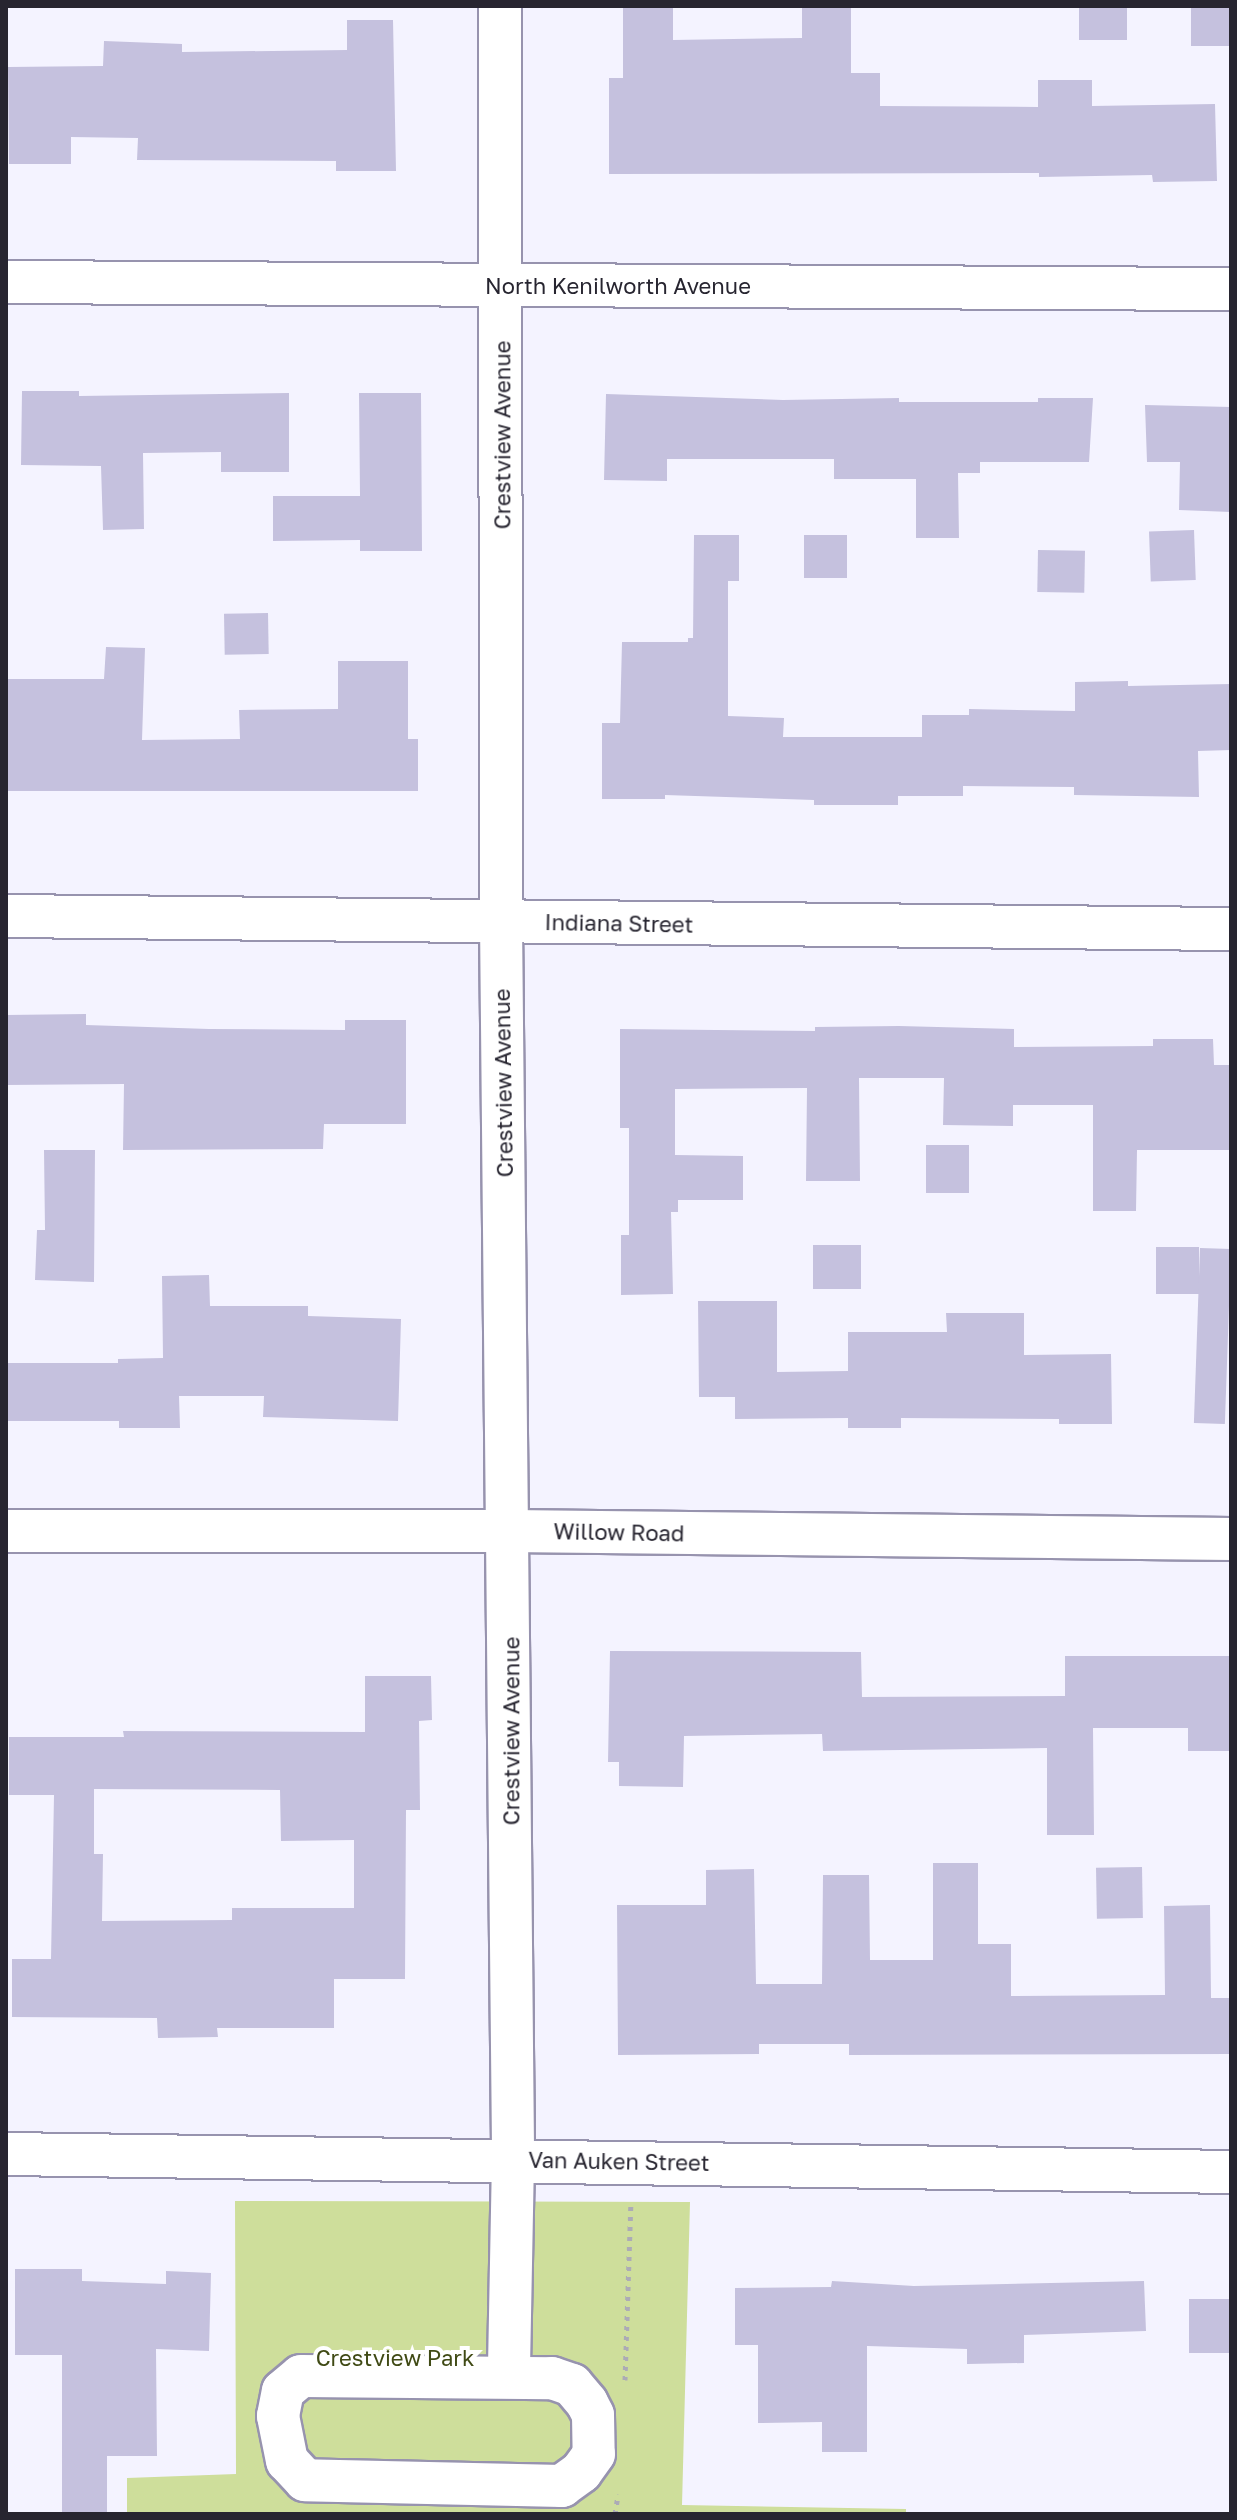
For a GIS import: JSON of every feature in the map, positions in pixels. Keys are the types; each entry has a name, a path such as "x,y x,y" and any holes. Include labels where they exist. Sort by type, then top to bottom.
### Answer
{"street":[{"name":"Crestview Avenue","path":"500,6 501,921 513,2159 509,2376"},
{"name":"North Kenilworth Avenue","path":"6,282 1231,289"},
{"name":"Indiana Street","path":"6,916 1231,929"},
{"name":"Willow Road","path":"6,1531 509,1531 1231,1539"},
{"name":"Van Auken Street","path":"6,2154 513,2159 1231,2172"},
{"path":"301,2376 509,2376 552,2378 572,2385 593,2415 594,2454 581,2472 562,2486 305,2480 287,2461 278,2416 283,2391 301,2376"}],"path":[{"path":"624,2390 631,2161"},
{"path":"615,2514 620,2483"}],"green space":[{"name":"Crestview Park","path":"235,2201 690,2202 682,2505 906,2509 906,2514 127,2514 127,2478 236,2474"}],"building":[{"path":"623,6 673,6 673,40 802,38 802,6 851,6 851,73 880,73 880,106 1038,107 1038,80 1092,80 1092,106 1215,104 1217,181 1153,182 1152,175 1039,177 1039,173 609,174 609,78 623,78"},
{"path":"1079,6 1127,6 1127,40 1079,40"},
{"path":"1191,6 1231,6 1231,46 1191,46"},
{"path":"347,20 393,20 396,171 336,171 336,161 137,160 138,138 71,137 71,164 9,164 8,67 103,66 104,41 182,44 182,52 347,50"},
{"path":"22,391 79,391 79,396 289,393 289,472 221,472 221,452 143,453 144,529 103,530 101,466 21,465"},
{"path":"359,393 421,393 422,551 360,551 360,540 273,541 273,496 360,496"},
{"path":"606,394 783,400 899,398 899,402 1038,402 1038,398 1093,398 1089,462 980,462 980,473 958,473 959,538 916,538 916,479 834,479 834,459 667,459 667,481 604,480"},
{"path":"1145,405 1231,407 1231,512 1179,510 1180,462 1147,462"},
{"path":"1194,530 1196,580 1151,582 1149,532"},
{"path":"694,535 739,535 739,581 728,581 728,716 784,718 783,737 922,737 922,715 969,715 969,709 1075,711 1075,682 1128,681 1128,686 1231,684 1231,750 1198,751 1199,797 1074,795 1074,787 963,786 963,796 898,796 898,805 814,805 814,800 665,795 665,799 602,799 602,723 620,723 622,642 688,642 688,638 693,638"},
{"path":"804,535 847,535 847,578 804,578"},
{"path":"1038,550 1085,551 1084,593 1037,592"},
{"path":"268,613 269,654 225,655 224,614"},
{"path":"106,647 145,648 142,740 240,739 239,710 338,709 338,661 408,661 408,739 418,739 418,791 6,791 6,679 104,679"},
{"path":"86,1014 86,1025 209,1029 345,1030 345,1020 406,1020 406,1124 324,1124 323,1149 123,1150 124,1084 6,1085 6,1015"},
{"path":"815,1027 1014,1029 1014,1047 1153,1046 1153,1039 1213,1039 1214,1065 1231,1065 1231,1150 1137,1150 1136,1211 1093,1211 1093,1105 1013,1105 1013,1126 943,1125 944,1078 859,1078 860,1181 806,1181 807,1088 675,1089 675,1155 743,1156 743,1200 678,1200 678,1212 671,1212 673,1294 621,1295 621,1235 629,1235 629,1128 620,1128 620,1029 815,1031"},
{"path":"926,1145 969,1145 969,1193 926,1193"},
{"path":"44,1150 95,1150 94,1282 35,1280 37,1230 45,1230"},
{"path":"813,1245 861,1245 861,1289 813,1289"},
{"path":"1156,1247 1199,1247 1199,1294 1156,1294"},
{"path":"1200,1248 1231,1249 1225,1424 1194,1423"},
{"path":"209,1275 210,1306 308,1306 308,1316 401,1319 398,1421 263,1417 264,1396 179,1396 180,1428 119,1428 119,1421 6,1421 6,1363 118,1363 118,1359 163,1358 162,1276"},
{"path":"698,1301 777,1301 777,1372 848,1371 848,1332 947,1332 946,1313 1024,1313 1024,1355 1111,1354 1112,1424 1059,1424 1059,1419 901,1418 901,1428 848,1428 848,1418 735,1419 735,1397 699,1397"},
{"path":"610,1651 861,1652 862,1697 1065,1696 1065,1656 1231,1656 1231,1751 1188,1751 1188,1728 1093,1728 1094,1835 1047,1835 1047,1748 823,1751 822,1734 684,1736 683,1787 619,1786 619,1762 608,1762"},
{"path":"365,1676 431,1676 432,1720 419,1721 420,1810 406,1810 405,1979 334,1979 334,2028 217,2028 218,2037 158,2038 157,2018 12,2017 12,1959 51,1959 54,1795 9,1795 9,1737 124,1737 123,1731 365,1732","holes":["94,1789 280,1790 281,1841 354,1840 354,1908 232,1908 232,1920 102,1921 103,1854 94,1854"]},
{"path":"933,1863 978,1863 978,1944 1011,1944 1011,1996 1165,1995 1164,1906 1210,1905 1211,1998 1231,1998 1231,2054 849,2055 849,2044 759,2044 759,2054 618,2055 617,1905 706,1905 706,1870 754,1869 756,1984 822,1984 823,1875 869,1875 870,1960 933,1960"},
{"path":"1142,1867 1143,1918 1097,1919 1096,1868"},
{"path":"15,2269 82,2269 82,2281 166,2284 166,2271 211,2273 209,2351 156,2349 157,2456 107,2456 107,2514 62,2514 62,2355 15,2355"},
{"path":"832,2281 914,2286 1144,2281 1146,2331 1024,2335 1024,2363 967,2364 967,2349 867,2346 867,2452 822,2452 822,2422 758,2423 758,2345 735,2345 735,2288 831,2287"},
{"path":"1189,2299 1231,2299 1231,2353 1189,2353"}]}
